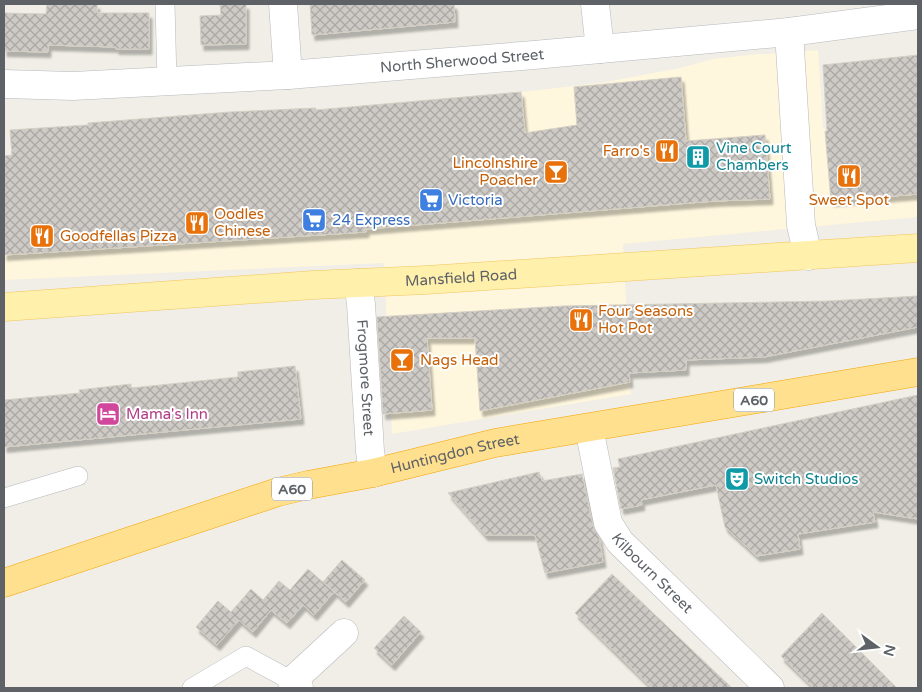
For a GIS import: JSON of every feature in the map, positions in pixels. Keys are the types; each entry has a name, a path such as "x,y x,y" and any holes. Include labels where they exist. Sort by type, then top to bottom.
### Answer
{"highway":[{"name":"Huntingdon Street","path":"4,583 278,492 308,485 373,473 495,443 918,372"}],"main road":[{"name":"Mansfield Road","path":"4,307 313,285 436,279 918,248"}],"street":[{"path":"283,4 288,75"},
{"path":"595,4 600,49"},
{"name":"North Sherwood Street","path":"4,84 73,86 288,75 789,32 918,15"},
{"path":"789,32 801,225 808,256"},
{"name":"Frogmore Street","path":"358,283 373,473"},
{"name":"Kilbourn Street","path":"589,428 608,523 620,542 770,688"},
{"path":"296,685 344,633"}],"lane":[{"path":"165,4 167,81"},
{"path":"4,498 78,476"},
{"path":"192,688 246,656 296,685"}],"shaded area":[{"path":"818,50 823,129 918,122 918,217 623,244 631,394 392,434 384,263 4,280 4,198 94,193 525,136 521,92 601,83 680,68 713,59"}],"building":[{"path":"47,4 97,4 97,13 149,13 149,49 48,45 48,52 4,51 4,13 46,14"},
{"path":"220,4 246,4 246,44 201,45 200,16 221,15"},
{"path":"310,4 454,4 455,22 312,35"},
{"path":"918,55 918,194 831,201 825,131 827,131 823,65"},
{"path":"681,77 686,141 765,135 770,199 714,201 366,229 366,232 4,255 4,156 12,155 10,130 230,112 316,108 316,110 521,92 525,133 577,125 574,87"},
{"path":"918,296 918,327 764,357 686,360 686,370 629,373 630,382 480,411 475,338 427,338 432,410 383,414 377,317 564,306 829,301"},
{"path":"295,366 301,419 4,447 4,400 80,393 79,390 131,384 131,388 238,377 238,372"},
{"path":"918,395 918,519 873,512 875,522 798,534 800,549 757,556 725,527 716,485 641,500 642,505 621,509 613,468 620,467 618,459"},
{"path":"539,472 542,481 582,474 593,526 599,537 603,562 545,573 535,535 485,535 448,493"},
{"path":"342,560 365,580 346,602 323,582"},
{"path":"308,569 334,592 314,615 303,605 287,623 271,610 253,632 239,620 217,645 196,627 218,601 231,612 251,589 263,600 279,581 290,590"},
{"path":"612,574 732,688 652,688 575,613"},
{"path":"822,613 897,688 814,688 781,656"},
{"path":"404,616 421,632 392,665 374,648"}],"place":[{"name":"Farro's","path":"667,151"},
{"name":"Vine Court Chambers","path":"698,157"},
{"name":"Lincolnshire Poacher","path":"556,172"},
{"name":"Sweet Spot","path":"849,176"},
{"name":"Victoria","path":"431,200"},
{"name":"24 Express","path":"314,220"},
{"name":"Oodles Chinese","path":"197,223"},
{"name":"Goodfellas Pizza","path":"42,236"},
{"name":"Four Seasons Hot Pot","path":"581,320"},
{"name":"Nags Head","path":"402,360"},
{"name":"Mama's Inn","path":"108,414"},
{"name":"Switch Studios","path":"737,479"}]}
